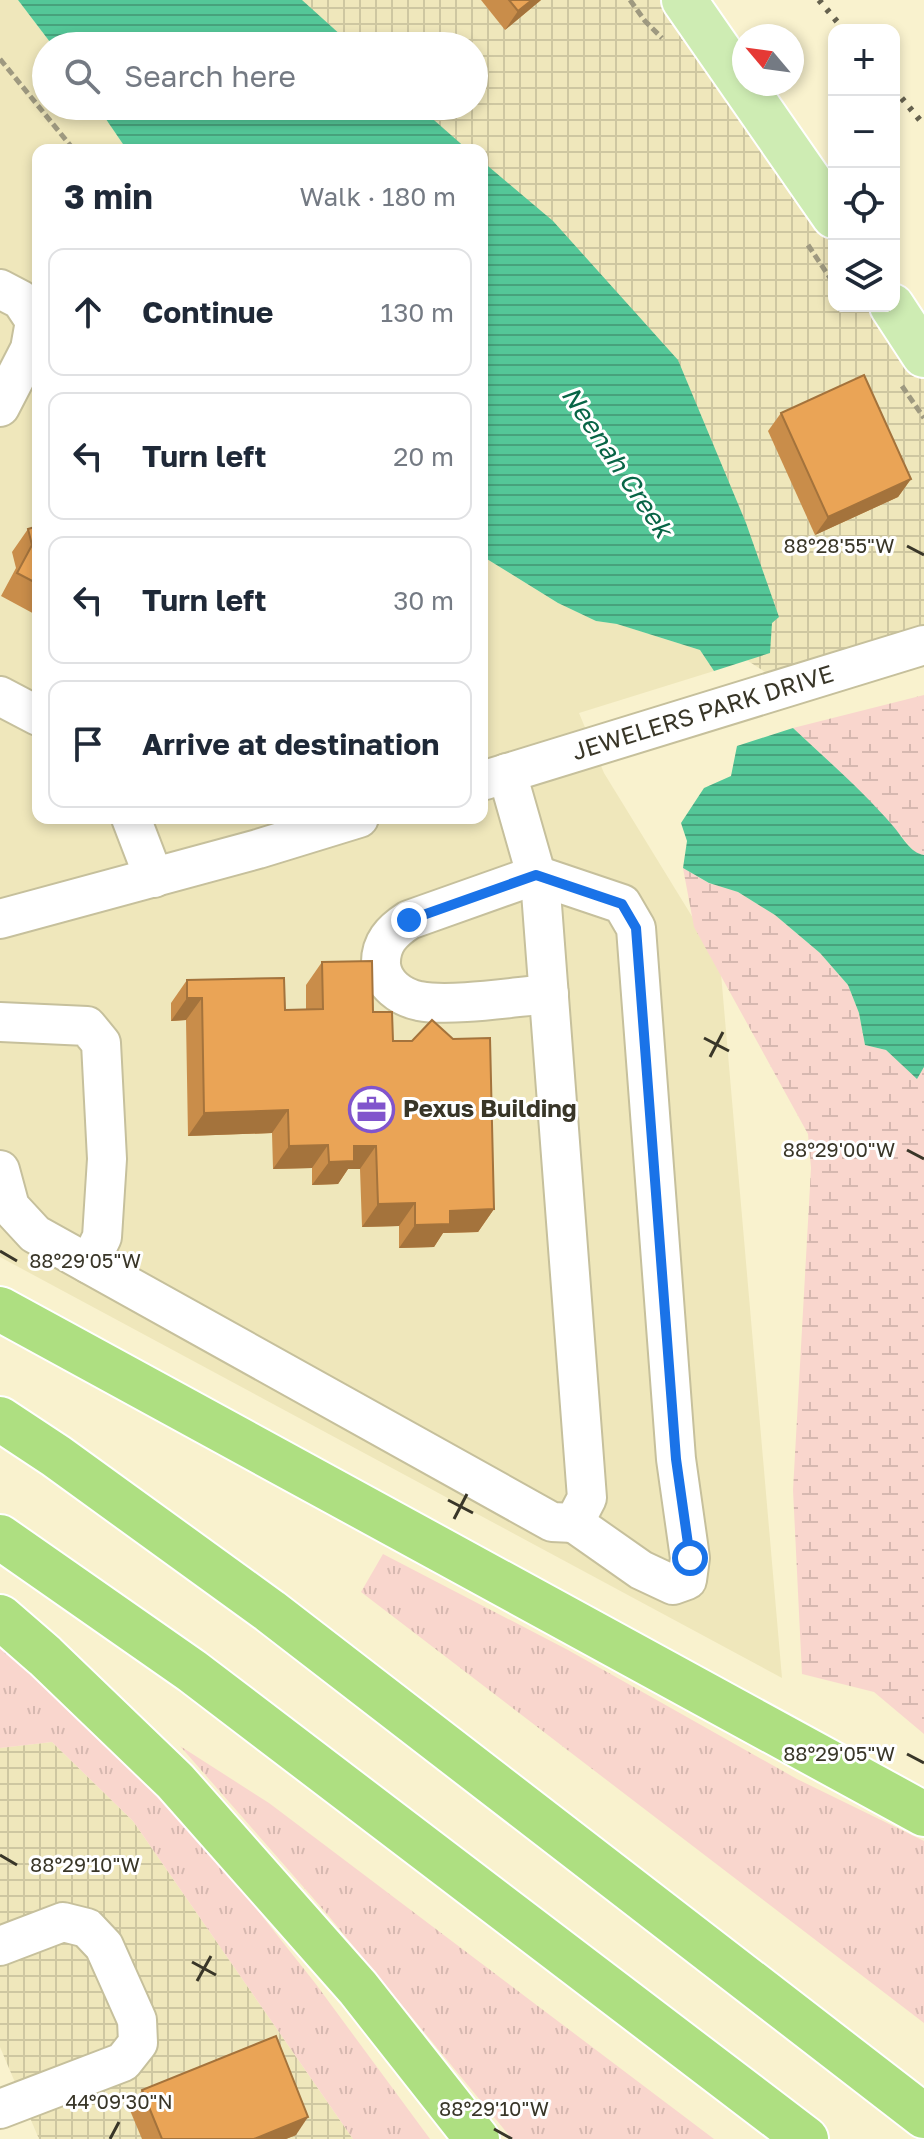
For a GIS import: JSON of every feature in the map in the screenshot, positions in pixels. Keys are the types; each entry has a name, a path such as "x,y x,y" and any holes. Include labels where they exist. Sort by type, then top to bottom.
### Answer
{"highway":[{"path":"0,1309 924,1814"},
{"path":"0,1419 270,1611 924,2116"},
{"path":"0,1537 192,1671 806,2139"},
{"path":"0,1617 175,1781 358,1988 477,2139"},
{"path":"784,1737 924,1799"}],"main road":[{"path":"684,0 828,207"},
{"path":"896,312 924,355"}],"street":[{"path":"0,289 21,300 32,316"},
{"path":"0,407 30,349 32,338"},
{"name":"JEWELERS PARK DRIVE","path":"494,777 924,645"},
{"path":"0,696 32,713"},
{"path":"494,777 541,892 587,1498 574,1523"},
{"path":"133,824 154,878"},
{"path":"0,919 338,824"},
{"path":"0,1170 5,1205 35,1234 552,1522 574,1523 641,1570 673,1585 687,1580 690,1558 676,1459 636,928 622,904 536,875 409,920 387,939 382,949 381,966 390,987 419,1001 446,1002 549,994"},
{"path":"0,1022 87,1026 101,1043 107,1159 102,1237 89,1264"},
{"path":"0,1946 63,1922 87,1928 104,1946 110,1959 137,2020 138,2043 123,2062 0,2109"},
{"path":"0,2119 8,2139"}],"path":[{"path":"0,59 32,98"},
{"path":"50,120 69,144"}],"shaded area":[{"path":"0,0 18,0 42,32 32,32 32,120 107,120 123,144 32,144 32,824 488,824 488,560 558,603 596,621 617,624 700,650 714,671 579,713 604,773 720,962 782,1678 0,1257"},
{"path":"173,0 684,0 732,69 732,96 751,96 828,207 828,312 896,312 924,355 924,645 788,687 745,659 488,279 488,144 344,144 316,120 488,120 488,32 211,32"},
{"path":"52,1742 133,1821 353,2139 39,2139 0,2047 0,1748"}],"green space":[{"path":"924,695 924,855 916,854 857,789 793,728"},
{"path":"683,868 709,883 738,892 775,915 820,953 848,985 859,1013 865,1045 886,1050 917,1078 924,1067 924,1734 874,1692 802,1674 793,1490 811,1168 808,1134 694,927"},
{"path":"383,1554 568,1650 797,1779 924,1841 924,2023 361,1592"},
{"path":"0,1646 136,1769 221,1864 315,1983 430,2139 353,2139 133,1821 52,1742 0,1748"},
{"path":"180,1746 269,1803 714,2139 512,2139 327,1914"}],"water":[{"path":"18,0 302,0 337,32 42,32"},
{"path":"107,120 434,120 461,144 123,144"},
{"name":"Neenah Creek","path":"488,166 553,221 678,360 746,523 779,617 772,623 770,653 714,671 700,650 617,624 596,621 558,603 488,560"},
{"path":"793,728 870,800 910,848 924,855 924,1067 917,1079 886,1050 865,1045 859,1013 848,985 820,953 775,915 738,892 709,883 683,868 687,841 681,823 704,788 731,776 737,746"}],"building":[{"path":"509,0 532,0 518,11"},
{"path":"864,375 911,479 828,517 781,413"},
{"path":"32,545 32,581 17,573"},
{"path":"372,961 373,1012 392,1012 393,1041 412,1041 432,1020 453,1039 490,1038 494,1209 450,1211 450,1224 415,1225 415,1203 378,1204 376,1146 354,1146 354,1161 329,1162 328,1145 289,1146 288,1110 204,1113 202,998 187,998 187,980 284,978 285,1010 323,1009 322,962"},
{"path":"276,2036 308,2117 254,2139 162,2139 142,2090"}],"railway":[{"path":"819,0 839,24"},
{"path":"900,96 924,125"}],"place":[{"name":"Pexus Building","path":"372,1109"}],"route":[{"path":"409,920 536,875 622,904 636,928 676,1459 690,1558"}]}
